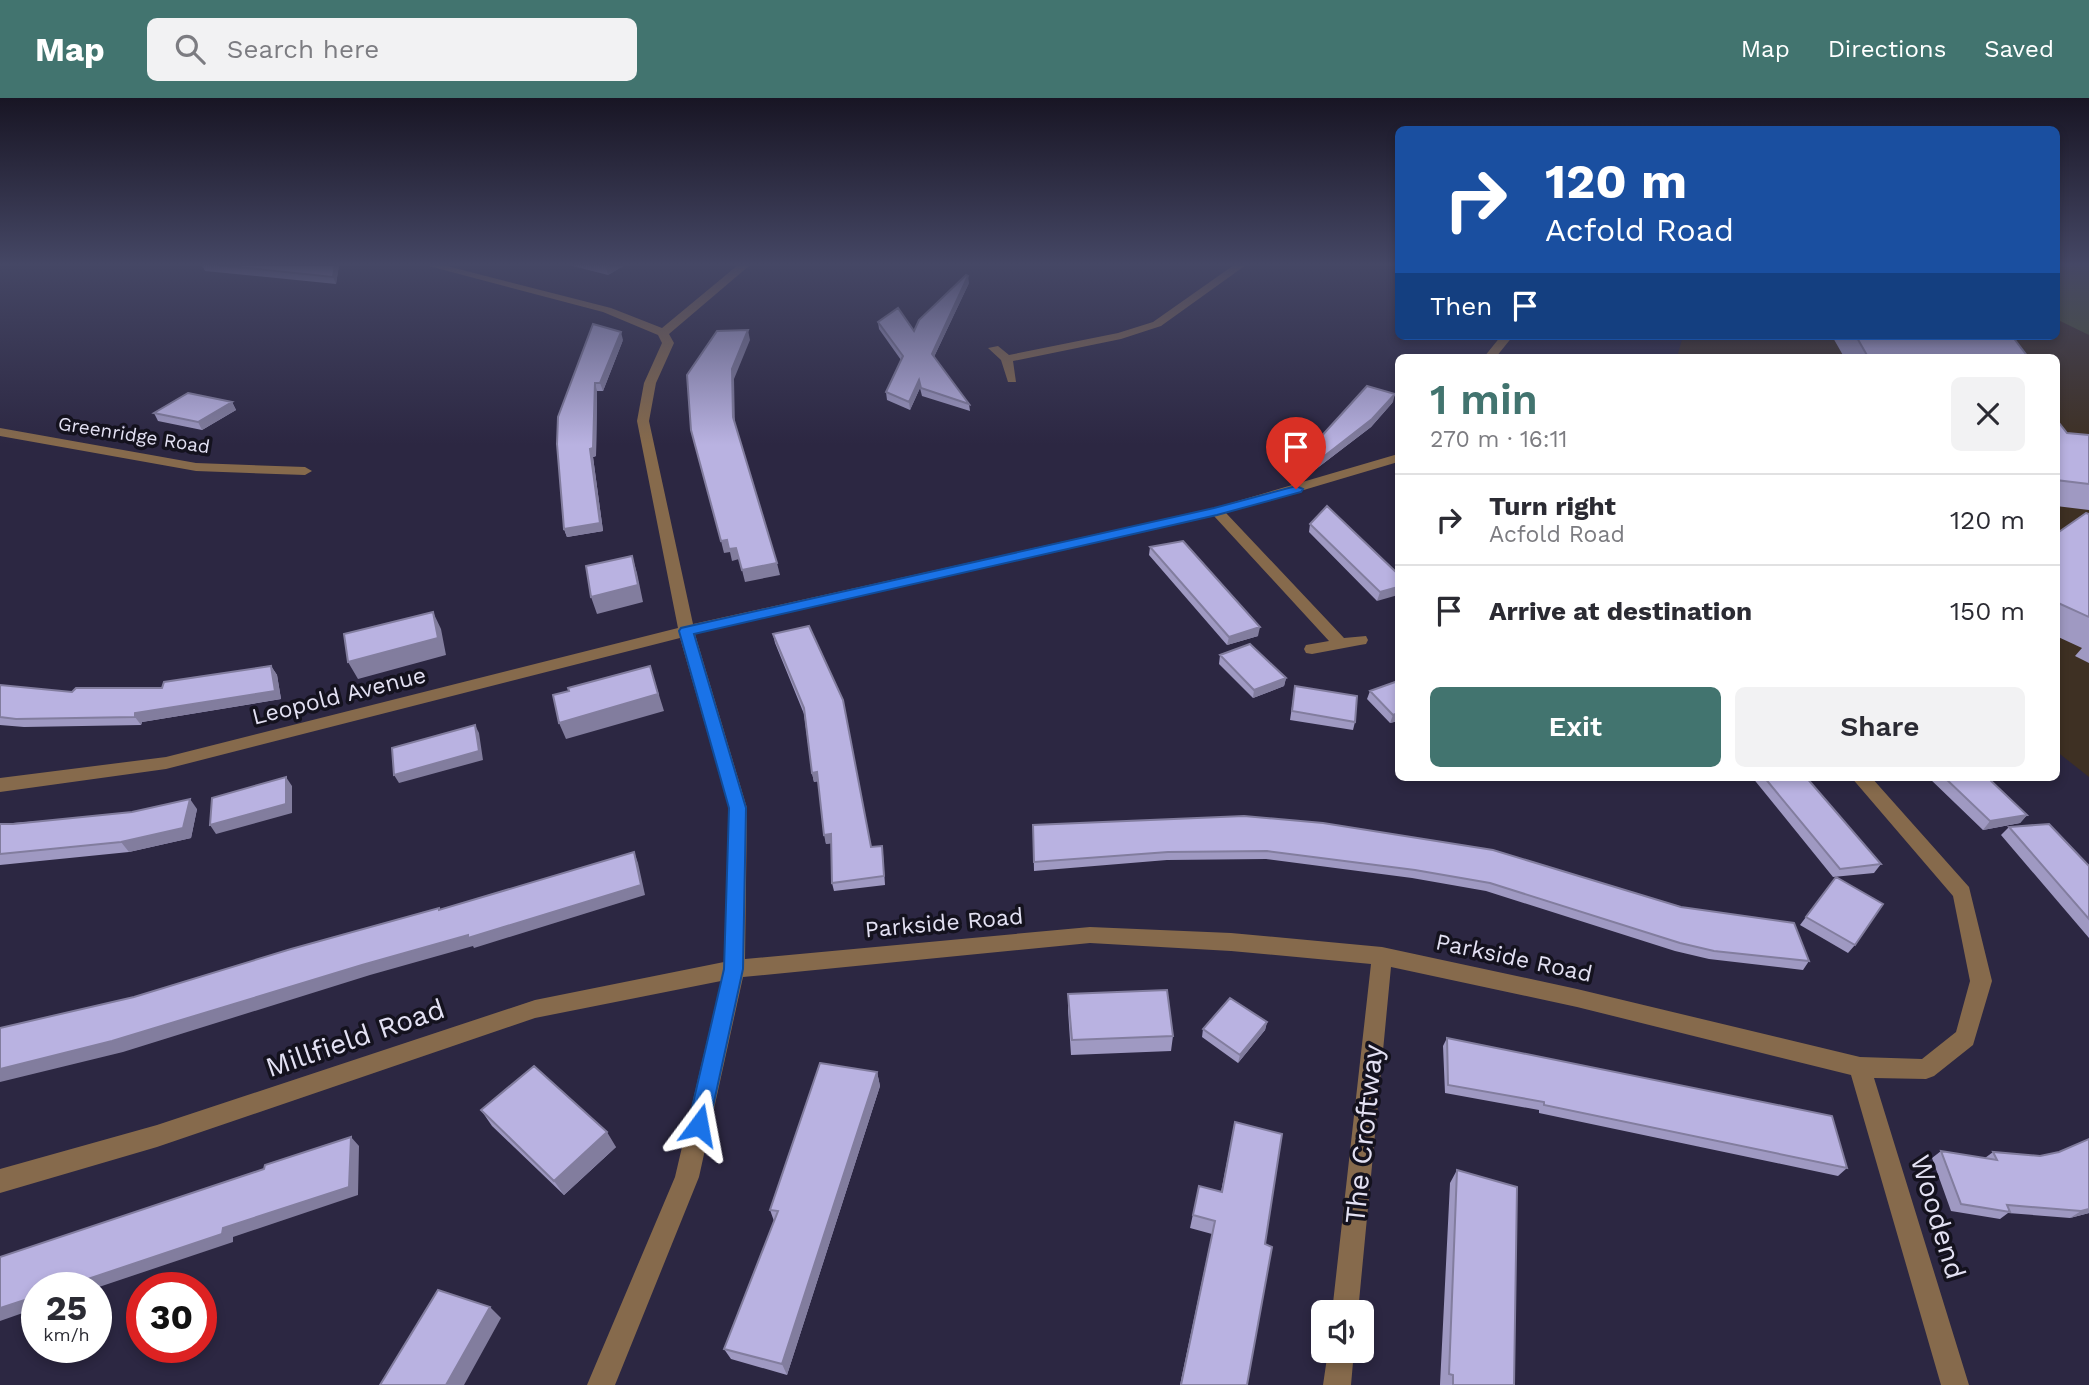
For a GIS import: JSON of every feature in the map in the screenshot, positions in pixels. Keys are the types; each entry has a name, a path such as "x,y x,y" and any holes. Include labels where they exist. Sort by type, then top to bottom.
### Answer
{"street":[{"path":"601,1385 687,1177 734,969 738,808 686,631 643,421 650,383 668,343 663,333 644,325"},
{"path":"663,333 673,325"},
{"path":"1007,359 1121,336 1154,325"},
{"path":"1492,354 1504,340"},
{"path":"994,348 1007,359 1012,379"},
{"name":"Greenridge Road","path":"0,432 196,467 305,471"},
{"name":"Leopold Avenue","path":"0,785 166,764 686,631 1217,511 1395,459"},
{"path":"1217,511 1340,643"},
{"path":"1312,649 1360,640"},
{"name":"Parkside Road","path":"734,969 1090,935 1231,942 1382,956 1577,998 1860,1067 1926,1069 1965,1038 1981,981 1962,893 1864,781"},
{"name":"The Croftway","path":"1346,1300 1382,956"},
{"name":"Millfield Road","path":"0,1181 157,1136 536,1009 734,969"},
{"name":"Woodend","path":"1860,1067 1955,1385"},
{"path":"1337,1385 1339,1363"}],"shaded area":[{"path":"2060,325 2089,325 2089,777 2060,754 2060,354 1678,354 1682,340 2060,340"}],"green space":[{"path":"2068,325 2089,325 2089,335"}],"building":[{"path":"593,325 621,332 600,383 595,383 593,448 590,449 600,523 564,529 557,444 558,417"},
{"path":"880,325 910,325 914,331 917,325 945,325 932,354 969,404 921,388 919,380 909,402 886,392 903,356"},
{"path":"748,330 732,369 733,417 777,563 742,570 736,548 729,549 727,540 721,541 691,430 687,375 717,331"},
{"path":"1858,340 2015,340 2026,354 1866,354"},
{"path":"1367,386 1395,394 1372,419 1318,461 1308,451"},
{"path":"188,393 232,402 198,422 154,413"},
{"path":"2060,424 2067,433 2089,435 2089,484 2060,480"},
{"path":"1327,506 1395,571 1395,588 1380,592 1310,524"},
{"path":"2086,513 2089,514 2089,617 2060,604 2060,531"},
{"path":"1183,541 1260,627 1229,637 1150,547"},
{"path":"632,556 638,585 591,597 586,566"},
{"path":"433,612 438,638 348,662 344,634"},
{"path":"809,626 843,700 871,847 882,846 884,876 832,883 831,834 824,835 817,772 812,773 804,708 773,634"},
{"path":"1250,644 1286,678 1254,690 1220,655"},
{"path":"271,666 275,691 135,713 135,717 0,717 0,685 72,692 76,688 162,688 164,682"},
{"path":"650,666 658,694 559,723 553,695 569,691 568,688"},
{"path":"1395,682 1395,714 1393,715 1370,691"},
{"path":"1295,686 1357,696 1355,722 1292,711"},
{"path":"475,725 479,751 394,775 392,748"},
{"path":"286,777 286,804 210,825 212,798"},
{"path":"1767,781 1809,781 1881,864 1840,869"},
{"path":"1948,781 1991,781 2027,815 1990,821"},
{"path":"190,799 183,828 121,842 0,854 0,824 132,812"},
{"path":"1244,816 1323,823 1493,850 1681,907 1794,923 1809,961 1714,951 1680,943 1490,883 1415,870 1267,851 1168,852 1034,862 1033,825"},
{"path":"2049,824 2089,866 2089,919 2009,827"},
{"path":"634,852 641,885 468,938 468,935 362,965 112,1041 0,1069 0,1028 134,997 291,949 439,910"},
{"path":"1836,877 1883,904 1855,945 1806,917"},
{"path":"1167,990 1173,1036 1072,1040 1068,994"},
{"path":"1230,998 1267,1022 1240,1055 1203,1029"},
{"path":"1447,1038 1832,1116 1847,1168 1544,1105 1544,1102 1448,1085"},
{"path":"820,1063 877,1072 782,1364 724,1349 778,1211 770,1210"},
{"path":"534,1066 607,1132 554,1181 481,1110"},
{"path":"1235,1122 1282,1134 1265,1244 1272,1247 1247,1385 1181,1385 1215,1221 1193,1215 1199,1186 1222,1192"},
{"path":"351,1137 349,1187 223,1228 222,1234 109,1272 21,1272 21,1301 0,1308 0,1257 264,1169 265,1165"},
{"path":"2089,1139 2089,1209 2081,1211 2007,1205 2010,1212 1961,1204 1941,1151 1997,1160 1993,1152 2040,1156 2059,1152"},
{"path":"1457,1170 1517,1187 1514,1385 1453,1385 1453,1375 1449,1374"},
{"path":"438,1290 490,1307 446,1385 380,1385"}],"route":[{"path":"699,1125 734,969 738,808 686,631 1217,511 1296,489"}]}
